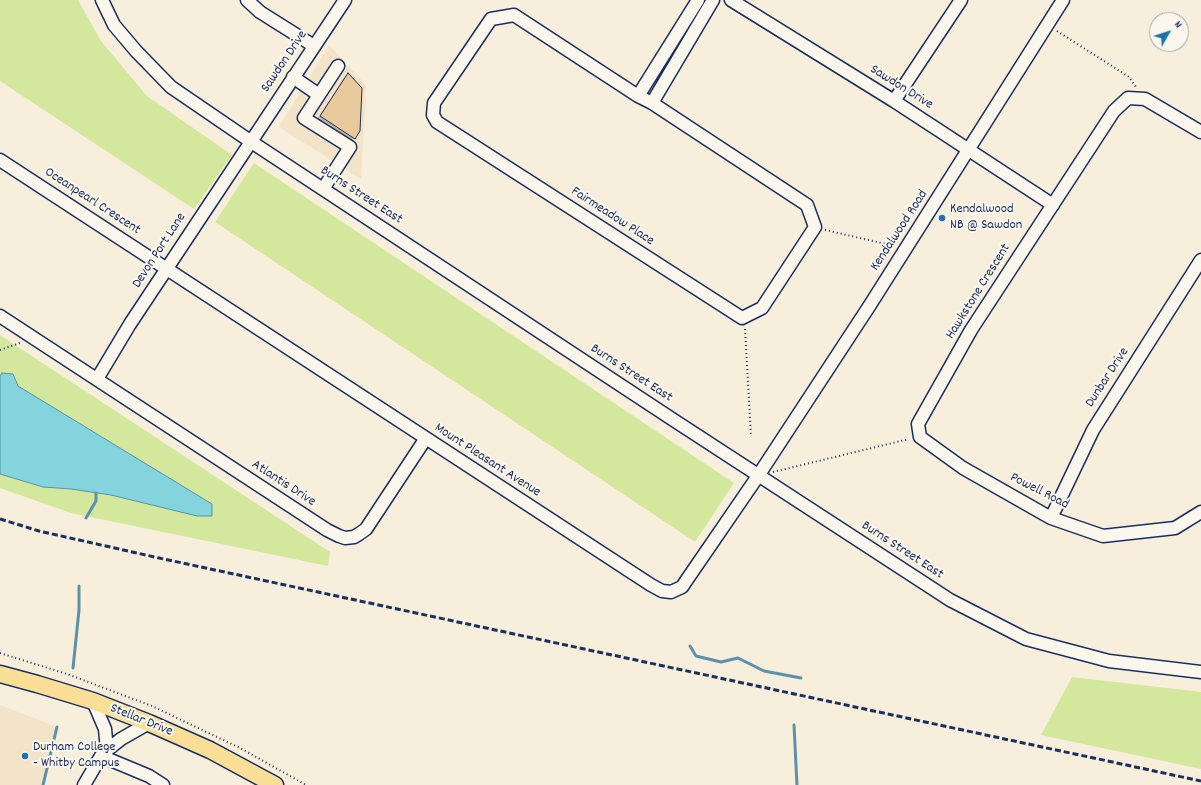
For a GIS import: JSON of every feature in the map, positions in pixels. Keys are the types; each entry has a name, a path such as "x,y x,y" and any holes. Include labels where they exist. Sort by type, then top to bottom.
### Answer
{"main road":[{"name":"Stellar Drive","path":"0,674 93,701 149,723 210,750 275,785"}],"street":[{"name":"Burns Street East","path":"102,0 114,25 136,51 171,87 250,141 758,476 950,600 1026,639 1109,661 1201,672"},
{"path":"247,0 260,12 314,46"},
{"name":"Sawdon Drive","path":"250,141 345,0"},
{"path":"638,96 698,0"},
{"path":"652,103 714,0"},
{"name":"Sawdon Drive","path":"731,0 894,101 1053,205"},
{"path":"894,101 961,0"},
{"name":"Kendalwood Road","path":"758,476 870,305 1063,0"},
{"name":"Fairmeadow Place","path":"742,318 437,122 433,115 434,103 491,19 514,15 638,96 652,103 806,205 815,227"},
{"path":"323,189 350,147 304,118 338,66"},
{"path":"293,77 319,95"},
{"name":"Hawkstone Crescent","path":"920,437 918,424 971,330 1114,112 1128,98 1145,99"},
{"path":"1145,99 1201,132"},
{"name":"Devon Port Lane","path":"97,379 130,324 250,141"},
{"name":"Oceanpearl Crescent","path":"0,160 167,268"},
{"path":"742,318 762,308 815,227"},
{"name":"Dunbar Drive","path":"1051,518 1093,430 1201,260"},
{"name":"Mount Pleasant Avenue","path":"167,268 651,585 667,592 677,590 682,587 758,476"},
{"path":"0,316 97,379"},
{"name":"Atlantis Drive","path":"97,379 326,530 345,538 354,537 366,529 426,438"},
{"name":"Powell Road","path":"920,437 963,468 1051,518 1103,536 1175,528 1201,512"},
{"path":"93,701 105,729 104,753"},
{"path":"84,785 104,753 121,739 149,723"},
{"path":"104,753 149,776 163,785"}],"path":[{"path":"1047,25 1129,77 1145,99"},
{"path":"815,227 886,244"},
{"path":"742,318 745,329 751,436"},
{"path":"0,350 34,338"},
{"path":"758,476 920,437"}],"shaded area":[{"path":"329,45 366,85 361,179 279,127"},
{"name":"Durham College - Whitby Campus","path":"0,705 57,727 43,785 0,785"}],"green space":[{"path":"0,0 78,0 101,41 147,96 232,155 194,209 0,81"},
{"path":"254,163 734,483 695,542 215,222"},
{"path":"0,335 330,552 328,566 71,513 0,488"},
{"path":"1072,677 1201,692 1201,769 1041,735"}],"water":[{"path":"2,373 13,374 18,386 212,504 212,516 197,516 111,495 71,489 43,487 0,474 0,376"}],"building":[{"path":"348,73 362,88 360,131 355,139 320,116"}],"waterway":[{"path":"86,518 96,501 96,493"},
{"path":"73,668 79,610 79,586"},
{"path":"690,646 696,656 721,662 738,658 764,671 801,678"},
{"path":"794,725 797,785"},
{"path":"43,785 57,727"}],"railway":[{"path":"0,519 39,531 159,558 1201,781"}],"place":[{"name":"Kendalwood NB @ Sawdon","path":"942,218"},
{"name":"Durham College - Whitby Campus","path":"25,756"}]}
